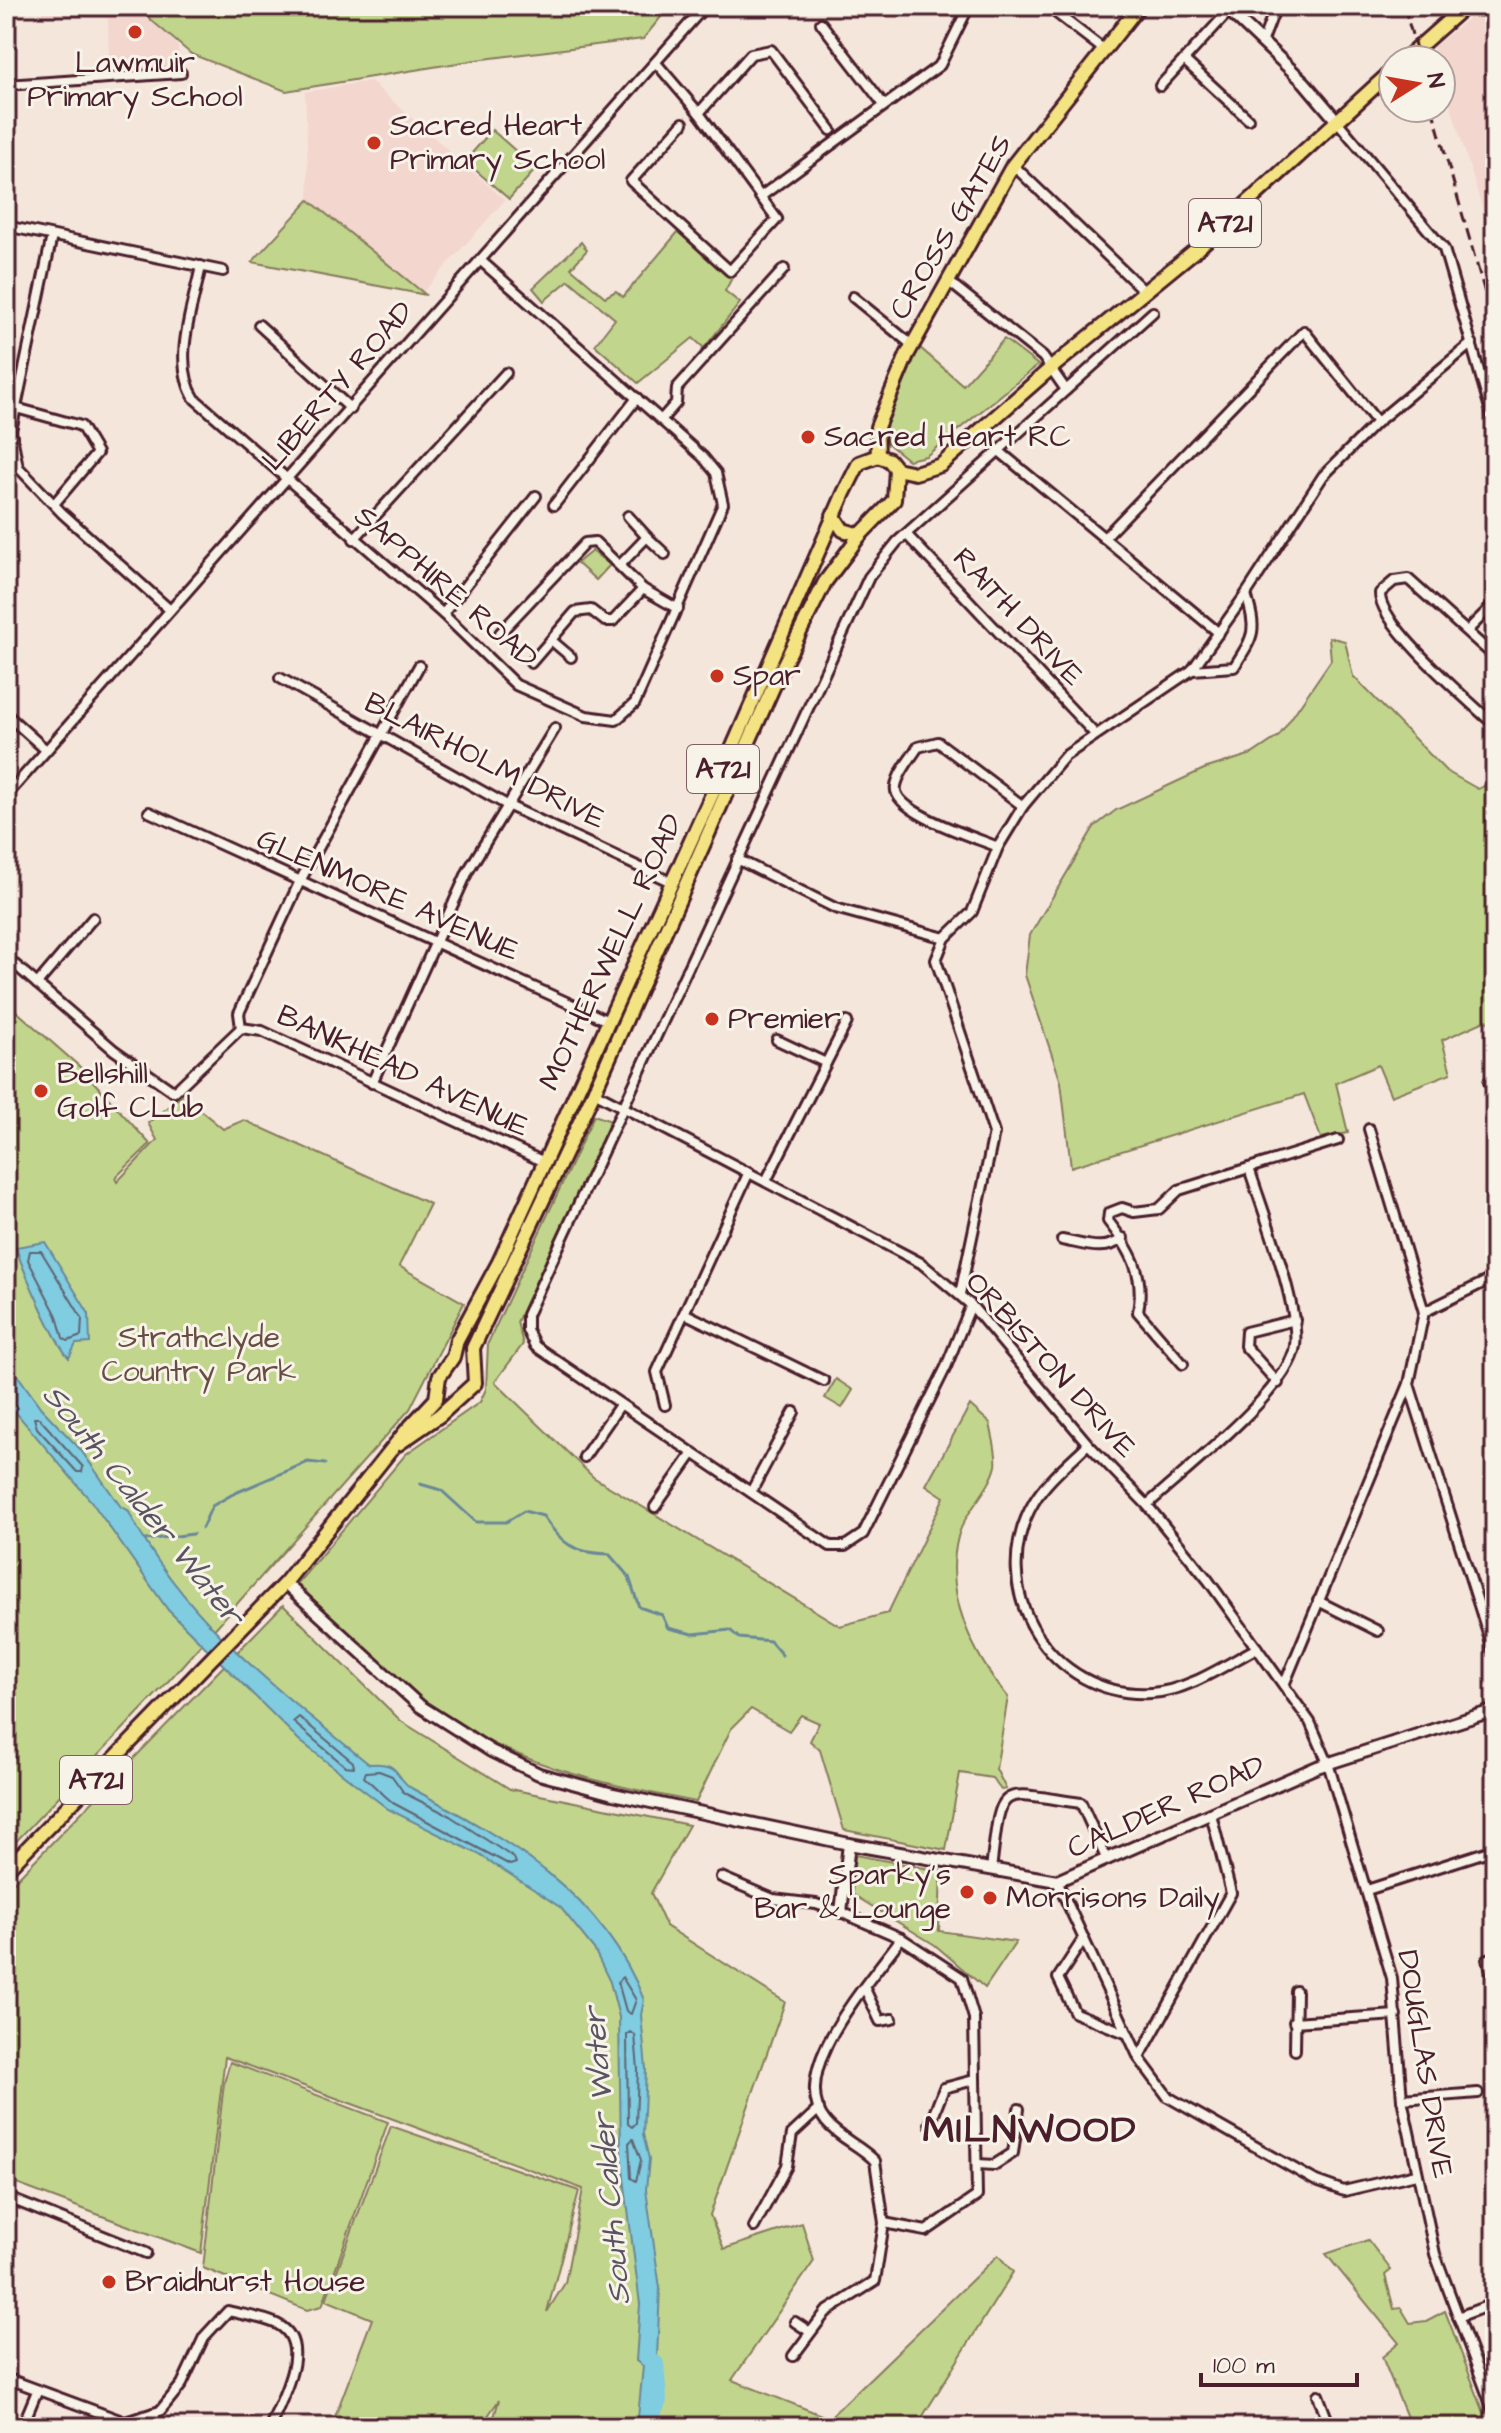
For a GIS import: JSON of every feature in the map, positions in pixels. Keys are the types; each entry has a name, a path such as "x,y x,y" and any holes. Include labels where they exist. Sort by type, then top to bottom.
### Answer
{"main road":[{"name":"CROSS GATES","path":"878,456 877,427 912,345 1013,165 1139,6"},
{"path":"1422,44 1465,6"},
{"name":"A721","path":"896,469 915,473 941,465 1050,369 1198,248 1377,85"},
{"path":"878,456 889,460 896,469"},
{"name":"MOTHERWELL ROAD","path":"450,1363 457,1340 499,1262 671,882 833,515 859,463 878,456"},
{"name":"MOTHERWELL ROAD","path":"473,1370 473,1348 594,1092 778,676 825,582 860,535 894,500 896,469"},
{"path":"833,515 843,530 860,535"},
{"path":"450,1363 465,1363 473,1370"},
{"name":"A721","path":"6,1870 285,1583 436,1399 439,1377 450,1363"},
{"name":"A721","path":"398,1444 462,1396 475,1383 473,1370"},
{"path":"440,1385 444,1391 462,1396"}],"street":[{"name":"LIBERTY ROAD","path":"6,796 657,64 705,6"},
{"path":"760,197 940,65 969,6"},
{"path":"1047,6 1103,49"},
{"path":"1262,43 1276,6"},
{"path":"1160,86 1227,8 1304,82 1444,249 1495,426"},
{"path":"821,23 884,105"},
{"path":"699,113 751,54 771,50 831,130"},
{"path":"1184,60 1248,119"},
{"path":"657,64 699,113 777,219 730,271 631,181 683,123"},
{"path":"6,85 181,73"},
{"path":"1013,165 1144,291"},
{"path":"6,226 223,271"},
{"path":"52,236 11,431 18,467 170,610"},
{"name":"SAPPHIRE ROAD","path":"201,266 183,363 189,389 201,405 443,614 516,685 586,716 616,720 635,703 723,504 716,473 703,457 480,260"},
{"path":"661,420 676,403 677,388 784,269"},
{"path":"948,281 1043,357 1066,390"},
{"path":"853,297 912,345"},
{"path":"971,1305 946,1367 863,1534 845,1546 830,1546 620,1405 535,1346 527,1330 527,1315 622,1105 869,577 906,534 1153,312"},
{"path":"259,325 351,409"},
{"path":"1104,538 1304,331 1377,422"},
{"path":"960,1294 994,1133 936,960 945,938 972,912 998,847 1023,806 1065,756 1094,733 1192,670 1323,476 1377,422 1472,343"},
{"path":"354,539 506,373"},
{"path":"554,505 637,398"},
{"path":"16,408 81,426 97,453 54,504"},
{"path":"999,451 1219,633"},
{"path":"6,471 18,467"},
{"path":"443,614 536,496"},
{"path":"628,516 665,554"},
{"name":"RAITH DRIVE","path":"906,534 1094,733"},
{"path":"620,565 647,537"},
{"path":"500,633 585,543 595,542 643,589 678,609"},
{"path":"1495,657 1408,579 1394,581 1380,593 1384,615 1468,701 1487,718 1495,719"},
{"path":"531,663 575,612 591,610 605,621 613,621 643,589"},
{"path":"1192,670 1234,667 1254,636 1256,626 1246,594"},
{"path":"1468,630 1495,603"},
{"path":"551,640 571,657"},
{"path":"6,957 114,1050 174,1092 241,1028 239,1013 300,881 419,666"},
{"name":"BLAIRHOLM DRIVE","path":"280,678 380,737 507,805 671,882"},
{"path":"6,714 46,750"},
{"path":"372,1083 434,941 507,805 555,728"},
{"path":"998,847 906,808 896,794 897,782 918,747 938,742 1023,806"},
{"name":"GLENMORE AVENUE","path":"149,812 608,1021"},
{"path":"737,859 835,908 945,938"},
{"path":"37,984 93,918"},
{"path":"766,1181 847,1022"},
{"name":"BANKHEAD AVENUE","path":"241,1028 262,1031 544,1162"},
{"path":"777,1040 826,1063"},
{"path":"1489,1082 1495,1093"},
{"name":"ORBISTON DRIVE","path":"594,1092 921,1263 960,1294 1088,1444 1147,1505 1310,1722 1328,1763"},
{"path":"1284,1685 1409,1384 1424,1312 1369,1129"},
{"path":"1183,1364 1138,1312 1140,1271 1123,1238 1108,1221 1114,1210 1147,1212 1159,1209 1179,1190 1338,1140"},
{"path":"1147,1505 1278,1383 1293,1353 1295,1320 1249,1168"},
{"path":"665,1405 657,1372 749,1172"},
{"path":"1062,1240 1101,1247 1115,1245 1123,1238"},
{"path":"1424,1312 1495,1277"},
{"path":"684,1313 824,1381"},
{"path":"1278,1383 1245,1346 1244,1338 1246,1332 1295,1320"},
{"path":"1409,1384 1495,1656"},
{"path":"584,1457 620,1405"},
{"path":"751,1492 794,1412"},
{"path":"1088,1444 1034,1500 1022,1530 1019,1553 1021,1601 1039,1640 1072,1672 1114,1693 1154,1693 1173,1688 1257,1648"},
{"path":"655,1507 693,1453"},
{"name":"CALDER ROAD","path":"285,1583 420,1706 491,1751 539,1774 613,1794 849,1844 1057,1881 1328,1763 1495,1710"},
{"path":"1318,1601 1378,1631"},
{"name":"DOUGLAS DRIVE","path":"1328,1763 1392,1978 1402,2099 1435,2254 1495,2415"},
{"path":"991,1870 998,1810 1005,1798 1015,1793 1081,1803 1107,1860"},
{"path":"1139,2058 1231,1893 1211,1814"},
{"path":"841,1912 849,1844"},
{"path":"1367,1890 1495,1849"},
{"path":"721,1877 773,1899 816,1904 841,1912 901,1938 962,1978 974,2018 977,2196 926,2231 884,2223"},
{"path":"1057,1881 1139,2058 1168,2097 1316,2181 1344,2191 1416,2174"},
{"path":"793,2356 826,2312 875,2281 884,2223 875,2161 827,2123 813,2088 816,2070 844,2014 901,1938"},
{"path":"1084,1938 1058,1978 1075,2013 1128,2034"},
{"path":"1495,1957 1488,1959 1491,1972 1495,1972"},
{"path":"865,1989 880,2021 881,2034"},
{"path":"1295,2050 1296,1991"},
{"path":"1294,2022 1396,2015"},
{"path":"880,2021 892,2019"},
{"path":"930,2124 944,2088 974,2080"},
{"path":"1402,2099 1478,2093"},
{"path":"754,2227 787,2166 792,2134 819,2109"},
{"path":"978,2164 994,2165 1013,2153 1019,2109"},
{"path":"6,2197 146,2253"},
{"path":"1458,2317 1495,2303"},
{"path":"6,2378 125,2422 160,2411 182,2384 204,2337 228,2311 279,2325 293,2342 294,2363 270,2427"},
{"path":"795,2322 810,2332"},
{"path":"22,2427 37,2391"},
{"path":"1318,2395 1330,2427"},
{"path":"153,2413 160,2427"}],"shaded area":[{"name":"Lawmuir Primary School","path":"41,6 140,6 145,17 178,45 179,67 109,70 108,18 43,15"},
{"path":"1484,6 1495,6 1495,250 1456,124 1457,44 1437,44"},
{"name":"Sacred Heart Primary School","path":"370,81 505,200 423,292 309,200 305,92"}],"green space":[{"path":"141,6 670,6 643,39 476,60 286,91 191,54 145,15"},
{"path":"492,130 536,169 509,199 465,161"},
{"path":"309,200 426,295 252,262"},
{"path":"678,232 733,276 725,291 740,303 704,348 693,338 638,383 595,345 615,319 569,280 544,301 533,288 581,242 587,250 571,268 605,297 616,291 623,297"},
{"path":"1004,339 1038,365 926,456 908,460 887,443 884,431 919,347 963,385"},
{"path":"592,551 610,565 596,580 577,563"},
{"path":"1329,637 1345,641 1353,676 1446,771 1478,789 1495,781 1495,1033 1487,1020 1442,1040 1451,1073 1391,1096 1378,1065 1336,1083 1348,1133 1321,1138 1304,1094 1071,1167 1061,1082 1025,975 1030,935 1094,827 1116,810 1204,769 1252,754 1279,736 1331,660"},
{"name":"Strathclyde Country Park","path":"6,1002 80,1067 150,1144 115,1178 117,1182 157,1140 148,1123 182,1095 223,1129 244,1120 430,1204 399,1266 464,1303 410,1409 164,1686 6,1852"},
{"path":"594,1115 611,1121 517,1322 523,1344 495,1382 593,1477 840,1626 888,1613 944,1497 926,1485 970,1405 990,1423 996,1466 961,1528 954,1559 958,1602 964,1623 983,1662 1008,1697 996,1769 1006,1789 1001,1790 992,1778 960,1773 946,1850 844,1830 820,1750 810,1741 819,1723 801,1715 789,1731 751,1709 731,1729 696,1802 590,1779 522,1756 489,1742 428,1704 377,1661 297,1584 406,1454 480,1402 486,1389 488,1343"},
{"path":"836,1379 853,1390 842,1408 825,1398"},
{"path":"283,1605 401,1721 510,1789 689,1825 651,1893 666,1926 785,2002 710,2215 724,2249 802,2223 814,2261 732,2380 829,2418 998,2255 1013,2272 916,2427 491,2427 499,2400 480,2427 331,2427 372,2319 326,2300 391,2126 579,2191 547,2312 565,2283 583,2189 225,2057 201,2253 6,2180 6,1890"},
{"path":"855,1855 941,1871 939,1931 1016,1942 985,1988 935,1945 852,1894"},
{"path":"230,2062 388,2122 322,2306 307,2310 203,2268 224,2083"},
{"path":"1368,2240 1391,2270 1385,2275 1394,2309 1401,2308 1410,2323 1426,2321 1445,2311 1488,2423 1486,2427 1411,2427 1382,2357 1399,2343 1326,2254"}],"water":[{"path":"45,1242 89,1314 90,1343 76,1344 69,1358 40,1305 16,1247"},
{"name":"South Calder Water","path":"6,1359 41,1408 80,1449 121,1507 128,1510 175,1584 234,1649 369,1764 393,1768 407,1785 518,1850 549,1874 604,1929 626,1962 644,2000 641,2015 646,2069 643,2134 649,2159 646,2190 660,2288 654,2427 637,2427 643,2366 636,2361 640,2304 621,2155 619,2017 610,1982 594,1949 561,1908 478,1854 388,1809 300,1741 168,1610 91,1501 6,1401"}],"waterway":[{"path":"202,1528 212,1506 233,1494 308,1462 325,1464"},
{"path":"420,1484 441,1490 476,1522 506,1522 524,1511 543,1516 556,1534 577,1549 609,1554 629,1577 639,1607 662,1615 668,1628 693,1634 730,1630 739,1638 770,1641 782,1655"},
{"path":"145,1540 193,1534"},
{"name":"South Calder Water","path":"646,2427 658,2400 655,2364"}],"railway":[{"path":"1404,6 1415,44"},
{"path":"1437,124 1495,328"}],"place":[{"name":"Lawmuir Primary School","path":"135,32"},
{"name":"Sacred Heart Primary School","path":"374,143"},
{"name":"Sacred Heart RC","path":"808,437"},
{"name":"Spar","path":"717,676"},
{"name":"Premier","path":"712,1019"},
{"name":"Bellshill Golf CLub","path":"41,1091"},
{"name":"Sparky's Bar & Lounge","path":"967,1892"},
{"name":"Morrisons Daily","path":"990,1898"},
{"name":"Braidhurst House","path":"109,2282"}],"district":[{"name":"MILNWOOD","path":"1030,2131"}]}
